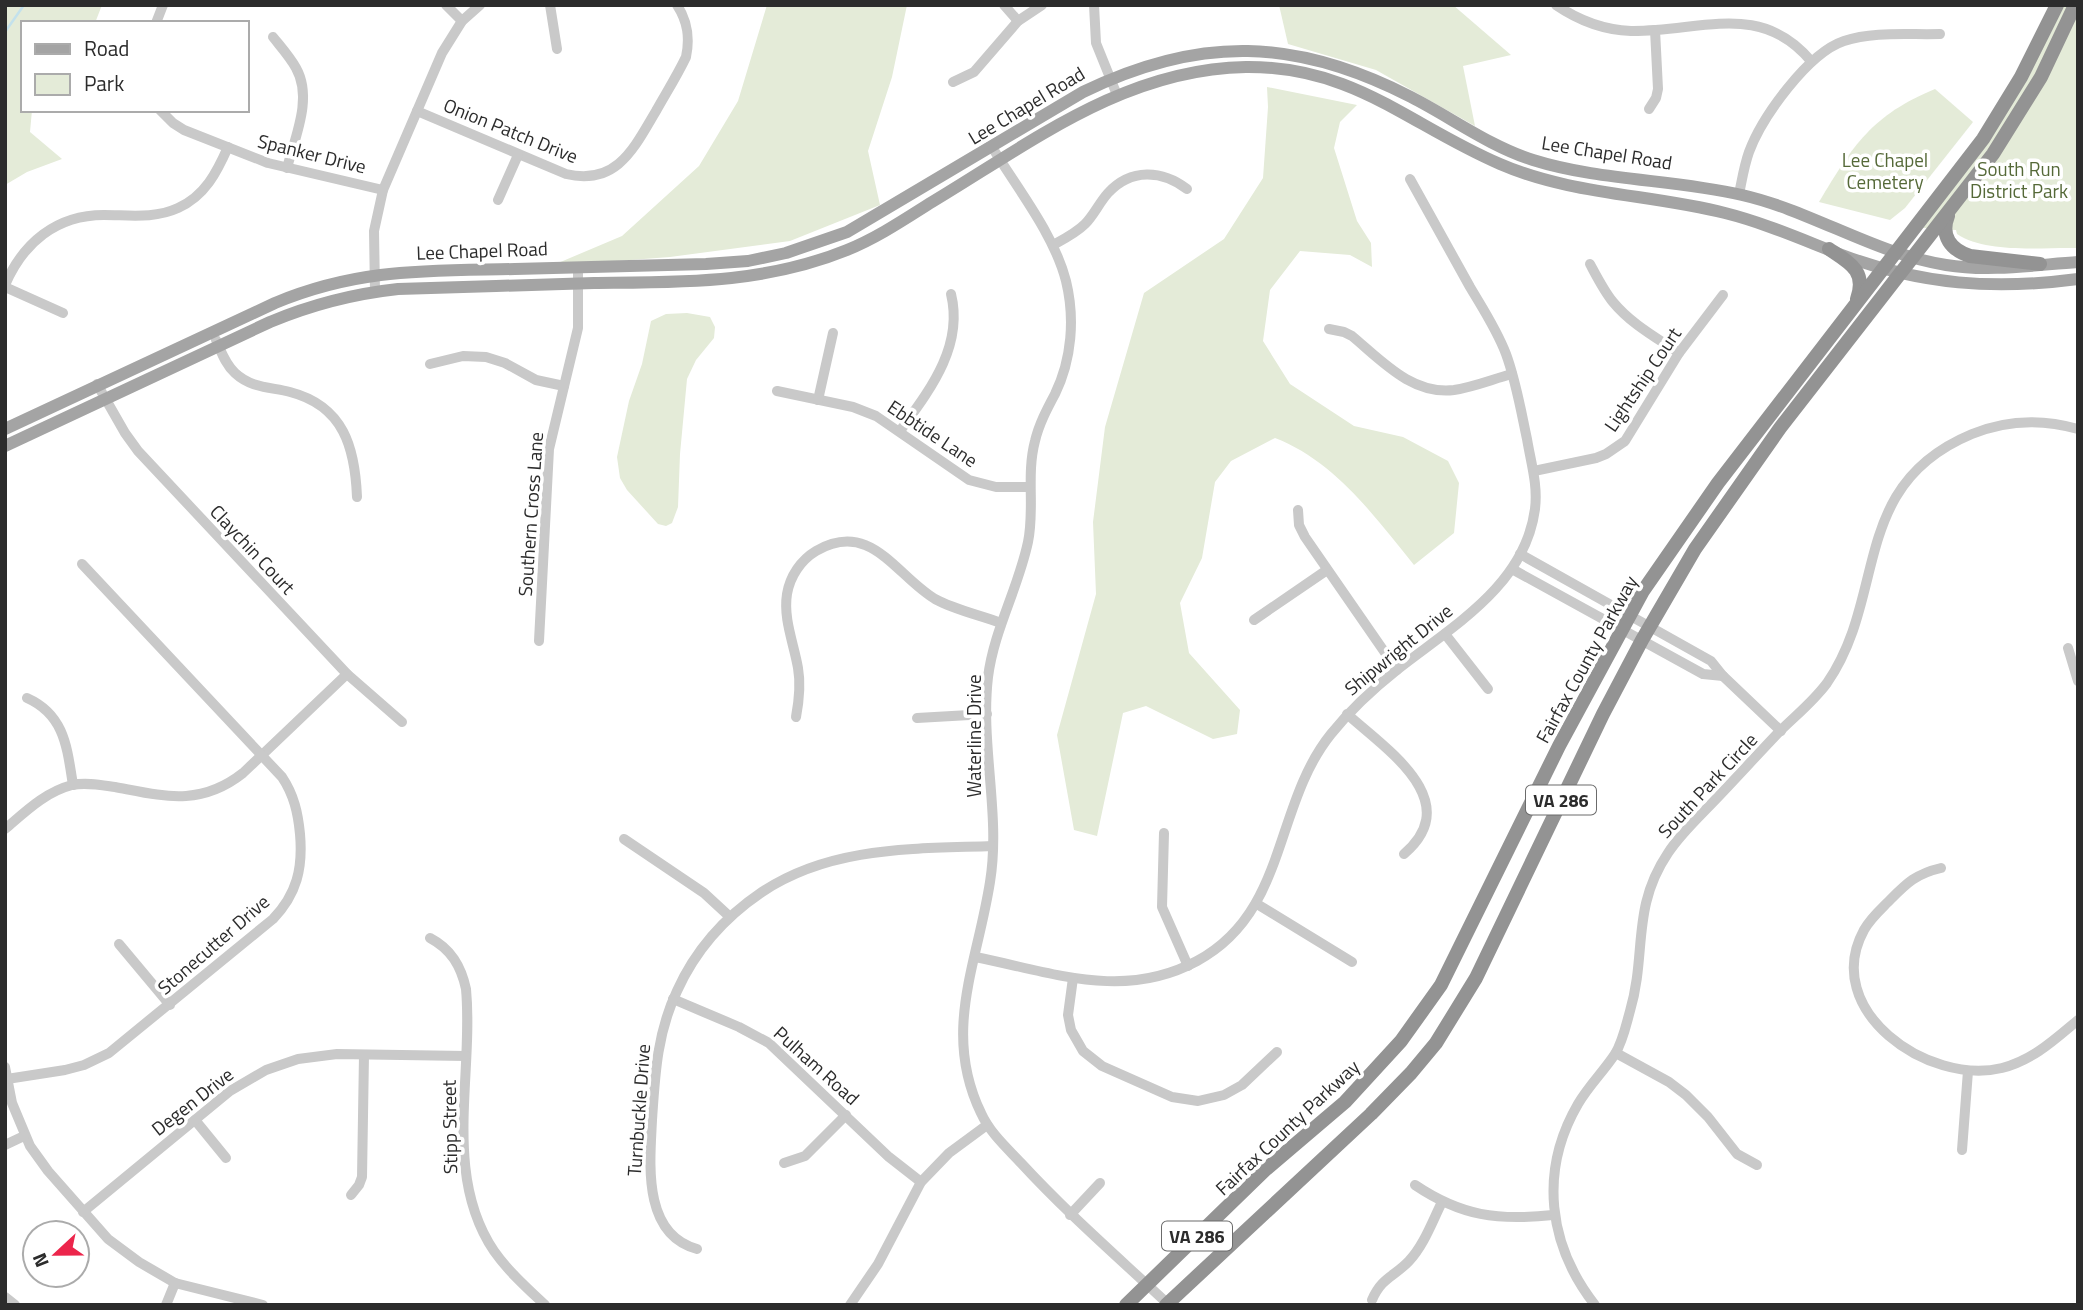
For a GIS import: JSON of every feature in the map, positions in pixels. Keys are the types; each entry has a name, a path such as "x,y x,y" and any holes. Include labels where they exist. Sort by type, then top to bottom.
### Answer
{"highway":[{"name":"Fairfax County Parkway","path":"1126,1305 1265,1170 1345,1102 1401,1041 1441,985 1559,746 1629,614 1718,482 1897,253 1996,120 2027,67 2057,5"},
{"name":"Fairfax County Parkway","path":"1168,1304 1371,1114 1436,1043 1476,978 1552,818 1642,640 1695,549 1755,462 1980,173 2018,116 2050,59 2075,5"},
{"path":"1951,210 1945,224 1946,237 1960,253 2040,264"},
{"path":"1829,249 1849,263 1859,276 1861,289 1852,310"}],"main road":[{"name":"Lee Chapel Road","path":"5,429 212,331 302,292 343,280 375,274 706,264 748,261 795,251 867,222 1109,79 1148,65 1195,54 1252,51 1302,55 1345,67 1383,83 1479,136 1532,160 1559,167 1739,194 1790,209 1897,253 1947,266 1975,268 2078,262"},
{"name":"Lee Chapel Road","path":"5,446 312,305 352,294 411,288 729,280 801,266 871,239 1116,95 1160,79 1200,71 1249,67 1290,71 1352,86 1499,164 1541,179 1727,213 1902,274 1973,285 2025,285 2078,279"},
{"path":"1471,150 1479,136"}],"street":[{"path":"446,5 463,21"},
{"name":"Onion Patch Drive","path":"375,291 374,232 383,190 442,54 463,21 480,5"},
{"path":"550,5 557,49"},
{"name":"Onion Patch Drive","path":"417,111 566,174 580,176 608,171 628,156 685,57 687,29 677,5"},
{"path":"1004,5 1018,20"},
{"path":"953,82 974,72 1018,20 1042,5"},
{"path":"1094,5 1096,43 1116,95"},
{"path":"1556,5 1576,17 1611,29 1655,30 1735,23 1760,25 1785,36 1801,48 1811,61"},
{"path":"1649,109 1656,98 1658,85 1655,30"},
{"path":"1739,194 1757,134 1811,61 1837,44 1853,38 1940,34"},
{"path":"273,37 296,68 303,90 303,109 288,168"},
{"name":"Spanker Drive","path":"162,112 178,126 228,147 288,168 383,190"},
{"path":"63,313 5,286 17,261 29,245 59,224 91,215 154,215 179,208 191,201 214,177 228,147"},
{"name":"Waterline Drive","path":"992,147 1053,245 1069,293 1070,338 1061,377 1036,437 1030,487 1032,514 1028,541 994,646 988,680 992,846 990,885 963,1015 962,1046 970,1085 987,1125 1070,1215 1168,1304"},
{"path":"498,200 518,155"},
{"path":"1053,245 1084,225 1105,196 1124,181 1142,175 1157,175 1172,178 1187,189"},
{"name":"Shipwright Drive","path":"975,957 1073,978 1111,982 1137,981 1168,974 1222,944 1257,904 1307,772 1327,738 1364,697 1490,597 1513,569 1532,526 1535,509 1534,471 1512,374 1494,328 1410,179"},
{"path":"1590,264 1619,309 1679,353"},
{"name":"Southern Cross Lane","path":"539,641 549,449 578,328 578,267"},
{"path":"900,431 933,385 943,365 955,318 951,294"},
{"name":"Lightship Court","path":"1534,471 1596,458 1618,447 1632,432 1679,353 1723,295"},
{"path":"1329,329 1352,336 1400,376 1427,388 1456,389 1512,374"},
{"path":"212,331 229,366 244,380 259,387 294,393 309,399 329,414 343,430 356,466 357,497"},
{"path":"818,400 833,333"},
{"path":"430,364 463,356 486,357 505,363 536,380 564,386"},
{"name":"Claychin Court","path":"97,384 104,400 138,451 347,674 402,722"},
{"name":"Ebbtide Lane","path":"777,391 868,412 900,431 969,480 996,487 1030,487"},
{"name":"South Park Circle","path":"1595,1305 1573,1270 1553,1215 1556,1165 1564,1134 1585,1092 1616,1053 1636,990 1643,910 1657,870 1681,836 1781,730 1812,702 1827,683 1840,661 1857,617 1884,517 1901,490 1923,464 1965,437 1998,426 2032,422 2078,429"},
{"path":"1298,510 1302,531 1397,670"},
{"path":"796,717 799,676 787,617 787,596 790,582 798,568 819,550 838,543 852,542 876,549 933,598 1001,623"},
{"path":"1520,554 1711,661 1723,676 1781,730"},
{"name":"Stonecutter Drive","path":"6,1073 65,1070 97,1060 120,1046 273,919 286,904 296,885 302,854 295,803 282,777 82,564"},
{"path":"1513,569 1703,674 1723,676"},
{"path":"1254,621 1327,570"},
{"path":"1445,634 1488,689"},
{"path":"2068,648 2078,681"},
{"path":"5,829 39,800 73,785 100,785 163,796 191,796 223,787 243,774 347,674"},
{"path":"27,698 51,714 58,726 68,750 73,785"},
{"path":"916,718 987,714"},
{"path":"1348,714 1409,770 1422,791 1426,811 1425,825 1417,842 1404,854"},
{"path":"1164,833 1162,907 1188,965"},
{"path":"624,839 704,893 730,917"},
{"name":"Turnbuckle Drive","path":"697,1249 685,1244 667,1227 655,1204 650,1180 656,1058 662,1031 673,999 689,967 704,946 730,917 779,882 831,860 884,851 992,846"},
{"path":"1941,868 1926,871 1913,878 1869,922 1858,944 1855,977 1863,1002 1873,1018 1900,1045 1932,1063 1968,1071 1999,1069 2028,1058 2046,1047 2078,1020"},
{"path":"1257,904 1352,962"},
{"name":"Stipp Street","path":"430,938 452,954 464,979 467,1000 464,1154 471,1203 495,1252 508,1269 545,1305"},
{"path":"119,944 170,1004"},
{"path":"1073,978 1068,1016 1071,1030 1083,1051 1102,1066 1172,1097 1198,1101 1224,1095 1242,1085 1277,1052"},
{"name":"Pulham Road","path":"673,999 769,1043 889,1157 921,1182"},
{"path":"1616,1053 1669,1082 1686,1095 1708,1117 1737,1154 1757,1165"},
{"path":"351,1195 362,1177 364,1055"},
{"name":"Degen Drive","path":"83,1212 240,1084 282,1064 313,1056 466,1056"},
{"path":"1962,1150 1968,1071"},
{"path":"6,1073 12,1104 24,1136 48,1171 120,1249 175,1283 263,1305"},
{"path":"785,1163 805,1156 846,1115"},
{"path":"195,1120 226,1158"},
{"path":"850,1305 878,1264 921,1182 949,1153 987,1125"},
{"path":"5,1145 24,1136"},
{"path":"1070,1215 1100,1183"},
{"path":"1415,1185 1442,1202 1462,1210 1500,1217 1553,1215"},
{"path":"1372,1300 1380,1283 1415,1254 1442,1202"},
{"path":"166,1305 175,1283"},
{"path":"5,1297 15,1305"}],"green space":[{"path":"5,5 102,5 96,21 21,21 21,112 32,112 30,132 62,159 27,172 5,185"},
{"path":"767,5 907,5 892,77 868,151 880,205 790,241 670,257 551,266 622,236 699,166 738,101"},
{"path":"1279,5 1453,5 1511,55 1463,66 1475,126 1376,70 1288,44"},
{"name":"South Run District Park","path":"2063,5 2078,5 2078,248 1999,247 1969,240 1957,234 1956,230 1910,227 1998,109"},
{"path":"1267,87 1357,105 1340,122 1334,148 1357,221 1371,243 1372,267 1350,255 1300,251 1270,290 1263,341 1290,384 1354,426 1403,437 1448,461 1459,483 1454,533 1414,565 1352,492 1317,461 1297,448 1275,438 1231,461 1215,482 1202,558 1180,603 1189,653 1240,710 1237,734 1213,739 1146,706 1123,713 1097,836 1074,830 1057,735 1096,594 1093,522 1105,427 1144,293 1224,239 1263,178"},
{"name":"Lee Chapel Cemetery","path":"1935,89 1973,122 1905,208 1890,220 1819,202 1866,134 1895,110"},
{"path":"687,313 710,317 715,327 714,338 696,360 687,379 678,507 672,523 666,526 658,524 627,490 620,478 617,457 651,321 666,314"}],"waterway":[{"path":"5,32 24,5"}]}
